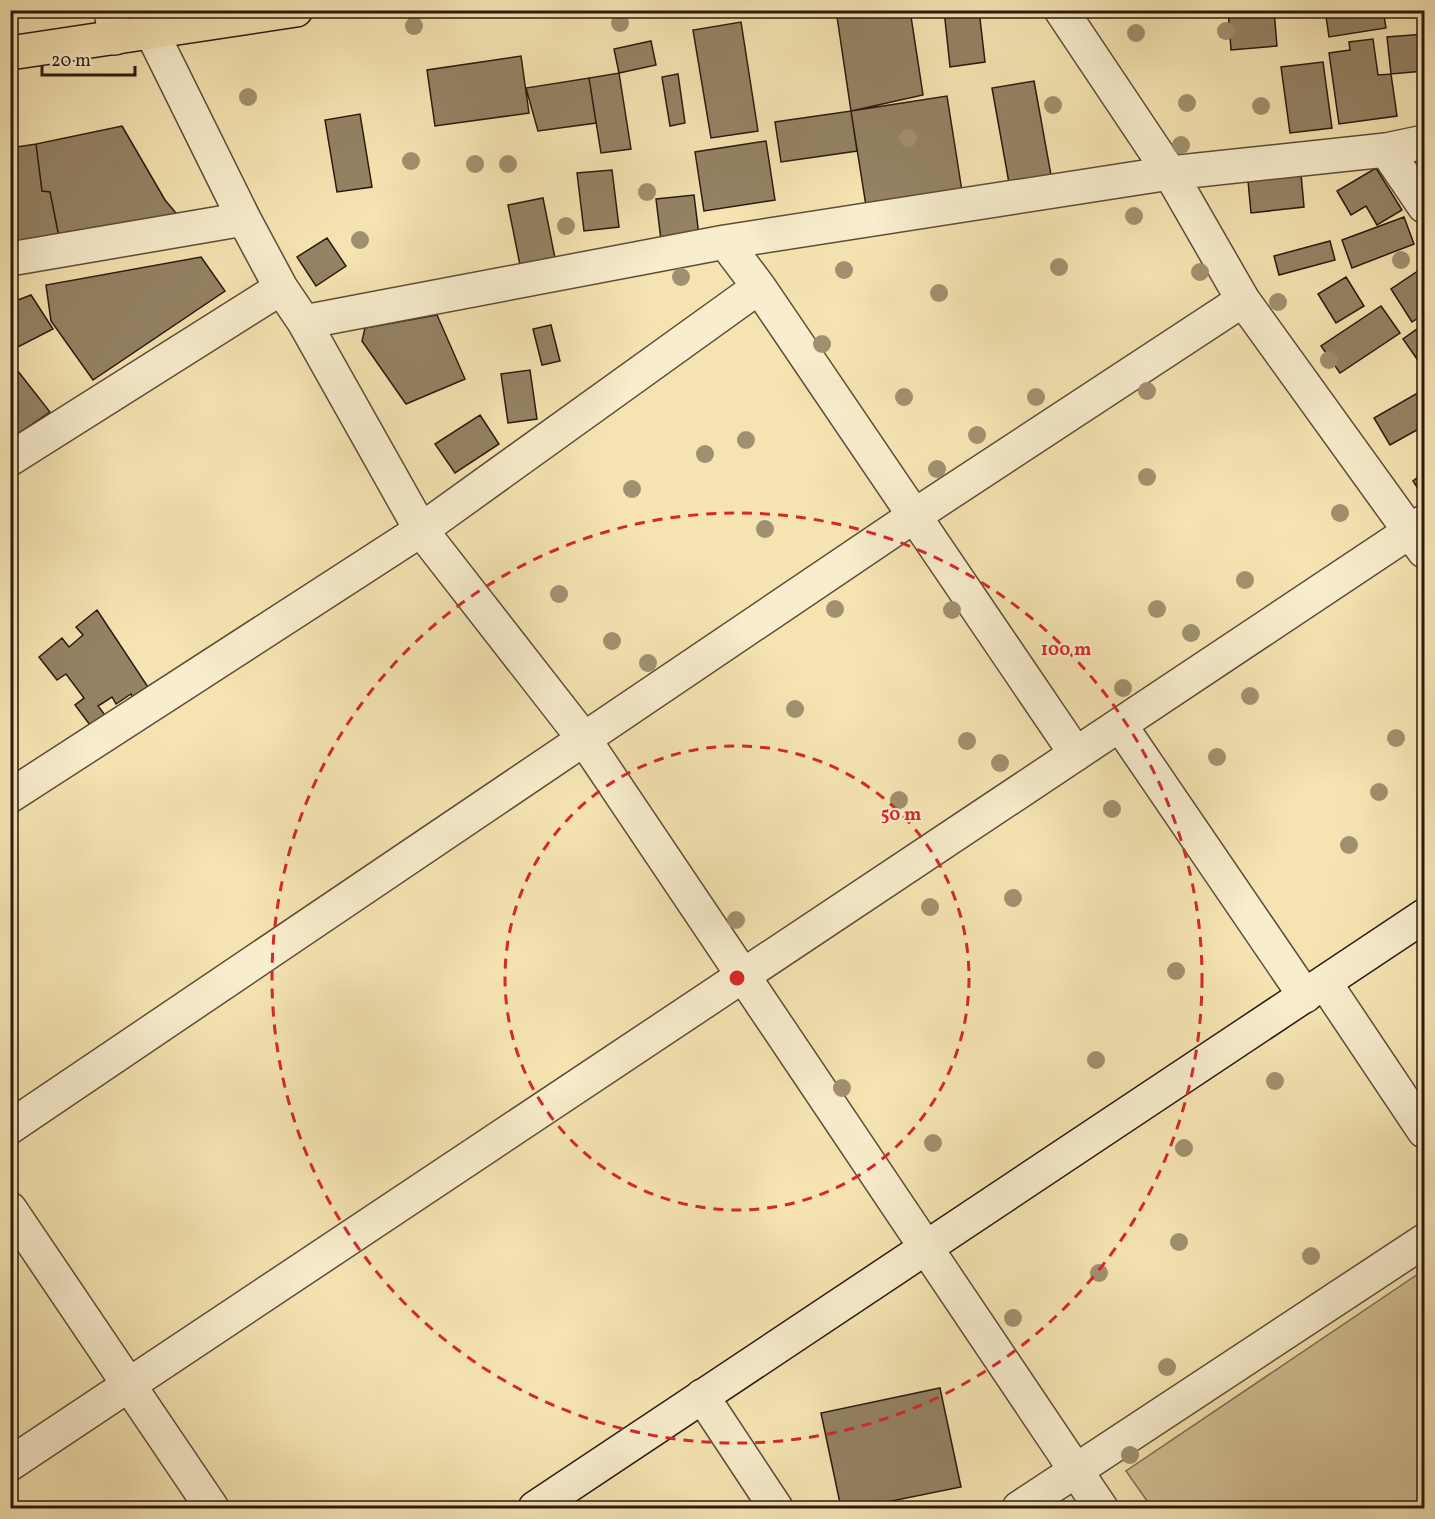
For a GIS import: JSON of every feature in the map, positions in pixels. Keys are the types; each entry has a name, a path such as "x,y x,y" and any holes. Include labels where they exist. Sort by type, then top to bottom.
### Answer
{"highway":[{"path":"10,53 113,24 152,33 296,10"}],"street":[{"path":"10,1464 1120,725 1420,535 1243,300 1170,173 1061,10"},
{"path":"152,33 244,219 281,288 304,322 421,530 584,739 1101,1509"},
{"path":"304,322 724,242 1170,173 1386,150 1425,142"},
{"path":"1386,150 1425,206"},
{"path":"10,259 244,219"},
{"path":"724,242 759,287 1076,754"},
{"path":"10,796 421,530 759,287"},
{"path":"10,459 281,288"},
{"path":"10,1127 914,516 1243,300"},
{"path":"1120,725 1315,989 1425,1131"},
{"path":"535,1509 1425,916"},
{"path":"10,1209 212,1509"},
{"path":"1019,1509 1425,1241"},
{"path":"702,1396 776,1509"}],"shaded area":[{"path":"1424,1270 1424,1508 1152,1508 1126,1471"}],"building":[{"path":"836,10 910,10 923,95 851,111"},
{"path":"944,10 979,10 985,62 950,67"},
{"path":"1228,10 1274,10 1277,46 1231,50"},
{"path":"1325,10 1383,10 1386,28 1329,37"},
{"path":"741,22 758,131 711,138 693,30"},
{"path":"1424,34 1424,71 1391,74 1387,37"},
{"path":"1373,39 1378,75 1391,74 1397,116 1339,124 1329,53 1350,50 1349,42"},
{"path":"651,41 656,65 619,73 614,49"},
{"path":"521,56 529,113 435,126 427,70"},
{"path":"1323,62 1332,128 1290,133 1281,67"},
{"path":"619,73 631,149 601,153 589,78"},
{"path":"678,74 685,123 670,126 662,77"},
{"path":"589,78 596,123 538,131 526,88"},
{"path":"1034,81 1051,175 1009,183 992,88"},
{"path":"947,96 962,191 866,206 851,111"},
{"path":"851,111 857,151 781,162 775,122"},
{"path":"360,114 372,187 337,192 325,120"},
{"path":"122,126 165,200 176,213 168,225 60,242 50,192 42,191 36,144"},
{"path":"766,141 775,200 704,211 695,152"},
{"path":"36,144 42,191 50,192 60,242 10,251 10,148"},
{"path":"1376,168 1402,210 1377,225 1366,206 1351,215 1337,191"},
{"path":"612,170 619,227 584,231 577,173"},
{"path":"1301,174 1304,207 1251,213 1248,181"},
{"path":"694,195 699,236 661,240 656,199"},
{"path":"543,198 555,258 520,265 508,205"},
{"path":"1404,217 1414,244 1352,268 1342,240"},
{"path":"327,238 346,266 316,286 297,257"},
{"path":"1330,241 1335,260 1279,275 1274,256"},
{"path":"201,257 225,291 93,380 51,321 46,285"},
{"path":"1424,267 1424,314 1412,322 1391,289"},
{"path":"1346,277 1364,306 1336,323 1318,294"},
{"path":"31,295 53,329 10,351 10,303"},
{"path":"1381,306 1400,333 1340,373 1321,346"},
{"path":"437,315 465,379 406,404 362,341 365,328"},
{"path":"1424,324 1424,369 1403,339"},
{"path":"551,325 560,361 542,365 533,329"},
{"path":"10,361 50,412 10,439"},
{"path":"530,370 537,419 508,423 501,374"},
{"path":"1421,391 1424,398 1424,426 1390,445 1374,418"},
{"path":"480,415 499,444 455,473 435,444"},
{"path":"1424,473 1424,498 1413,481"},
{"path":"97,610 148,687 133,698 131,694 116,704 112,697 98,706 105,715 90,725 75,705 84,698 66,674 57,680 39,657 62,638 69,647 83,635 76,627"},
{"path":"940,1388 961,1487 857,1508 841,1508 821,1413"}]}
